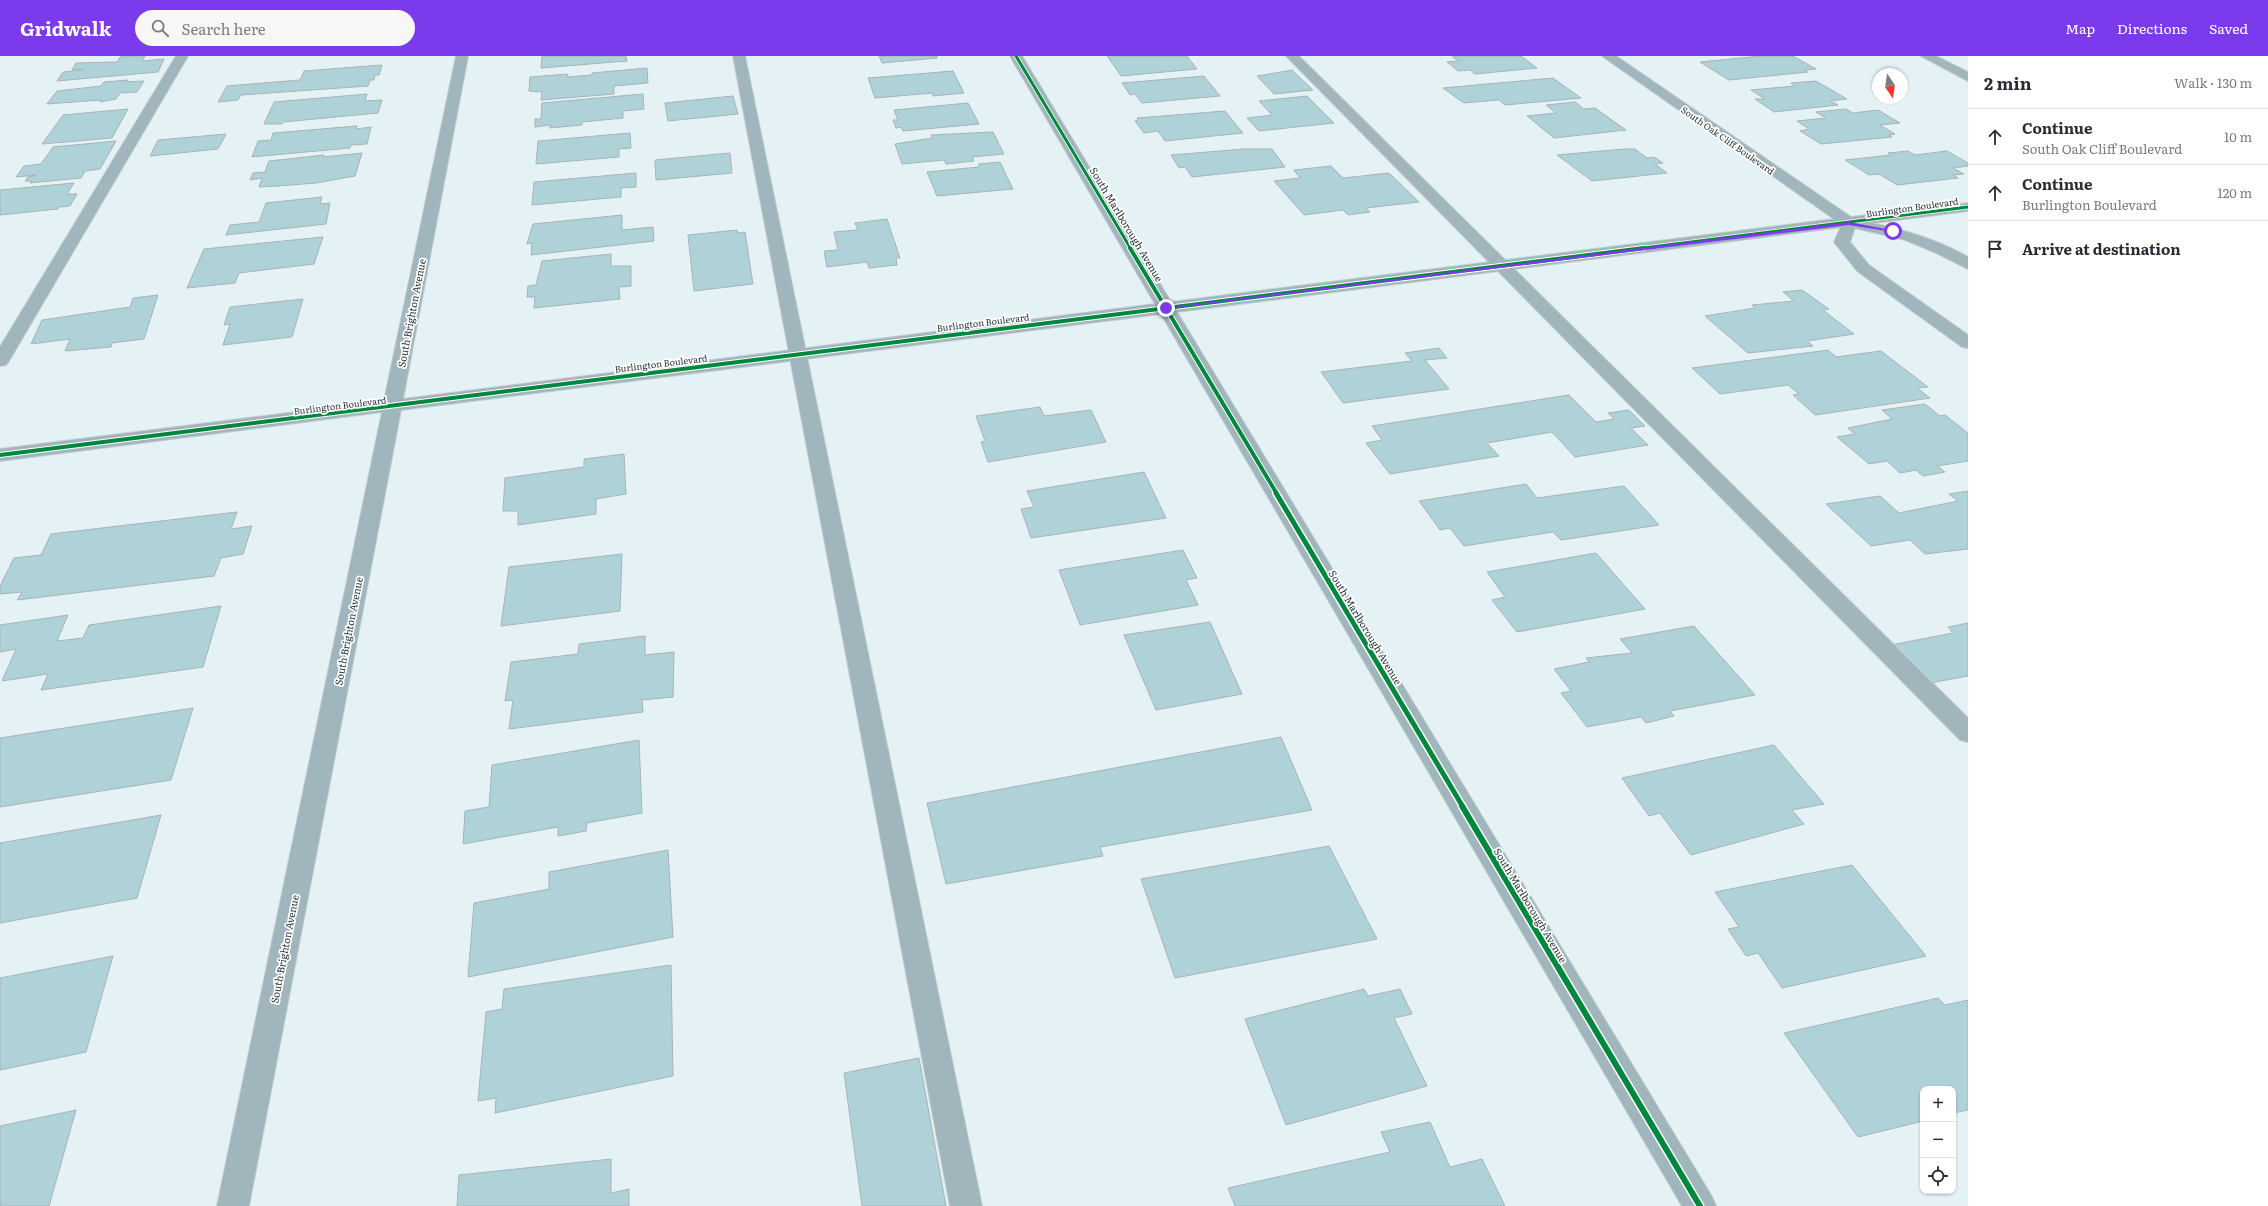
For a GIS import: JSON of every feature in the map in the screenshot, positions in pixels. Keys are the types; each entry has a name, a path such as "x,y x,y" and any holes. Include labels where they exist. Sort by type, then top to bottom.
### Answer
{"street":[{"path":"0,361 182,56"},
{"name":"South Brighton Avenue","path":"233,1206 462,56"},
{"path":"739,56 966,1206"},
{"name":"South Marlborough Avenue","path":"1016,56 1700,1206"},
{"path":"1292,56 1968,733"},
{"name":"South Oak Cliff Boulevard","path":"1608,56 1849,223 1893,231 1947,250 1968,264"},
{"path":"1928,56 1968,77"},
{"name":"Burlington Boulevard","path":"0,455 393,406 797,353 1968,207"},
{"path":"1849,223 1842,242 1863,268 1968,343"}],"building":[{"path":"121,56 145,56 142,61 164,59 158,72 57,81 63,72 84,69 72,70 76,63 117,62"},
{"path":"542,56 626,56 627,61 541,68"},
{"path":"879,56 937,56 937,58 882,63"},
{"path":"1107,56 1187,56 1197,69 1121,76"},
{"path":"1452,56 1521,56 1537,68 1475,74 1470,70 1458,71 1447,62 1458,61"},
{"path":"1761,56 1793,56 1816,69 1804,70 1808,72 1729,80 1700,62"},
{"path":"382,65 379,75 375,75 374,80 370,80 368,86 241,95 238,100 218,102 227,86 300,80 304,71"},
{"path":"647,68 648,83 614,86 614,94 541,100 542,92 529,91 530,77 568,74 567,77"},
{"path":"1292,70 1313,90 1274,94 1257,76"},
{"path":"953,71 964,93 933,96 932,93 875,98 868,78"},
{"path":"1204,76 1220,96 1142,103 1135,94 1130,95 1122,83"},
{"path":"1553,78 1581,98 1505,105 1499,100 1464,103 1443,88"},
{"path":"128,80 126,82 144,81 137,92 120,93 116,99 100,102 101,100 47,104 57,91 101,86 104,82"},
{"path":"1816,81 1847,99 1830,101 1838,105 1774,112 1755,99 1765,99 1751,90 1795,86 1791,83"},
{"path":"367,94 365,101 382,100 378,113 283,122 282,124 264,124 274,102"},
{"path":"643,94 644,109 623,111 623,118 582,122 582,125 550,128 550,125 535,127 535,119 541,119 542,103"},
{"path":"733,96 738,114 668,121 665,103"},
{"path":"1307,96 1334,123 1259,131 1247,118 1272,115 1259,101"},
{"path":"1575,102 1584,109 1595,108 1626,130 1554,138 1527,116 1556,113 1546,105"},
{"path":"968,103 979,124 903,131 901,127 896,128 893,120 898,120 894,110"},
{"path":"128,109 112,138 42,144 63,115"},
{"path":"1846,109 1853,113 1878,110 1900,123 1880,125 1895,134 1889,135 1892,137 1821,144 1800,131 1809,129 1797,121 1826,118 1816,112"},
{"path":"1225,111 1243,133 1165,141 1158,131 1144,133 1135,121 1138,120 1137,118"},
{"path":"357,126 356,129 371,127 367,144 351,145 350,148 252,157 258,141 271,140 273,133"},
{"path":"993,132 1004,154 972,157 974,161 946,164 944,160 902,164 895,144 932,138 931,135"},
{"path":"630,133 631,148 619,149 619,157 536,164 538,141"},
{"path":"226,134 218,149 150,156 158,140"},
{"path":"116,141 100,169 85,171 81,178 30,183 31,181 25,181 28,177 36,175 16,177 24,166 41,164 53,147"},
{"path":"1244,149 1272,149 1285,167 1192,177 1185,167 1179,168 1171,155"},
{"path":"1635,149 1647,158 1654,157 1663,163 1655,164 1667,173 1592,181 1557,155"},
{"path":"1908,151 1915,155 1947,151 1968,163 1968,166 1953,168 1964,174 1953,175 1958,178 1897,185 1879,174 1869,175 1845,160 1891,155 1888,153"},
{"path":"362,153 355,176 316,183 259,187 262,178 250,180 253,173 265,172 269,161 324,155 323,157"},
{"path":"730,153 732,173 656,180 655,160"},
{"path":"1000,162 1013,189 937,196 927,172 979,167 979,164"},
{"path":"1331,166 1343,178 1389,173 1419,202 1366,208 1370,212 1348,215 1343,210 1304,215 1274,181 1300,178 1294,170"},
{"path":"636,173 636,187 621,188 621,197 532,205 534,182"},
{"path":"74,183 67,194 77,194 70,206 59,207 58,209 0,215 0,190"},
{"path":"322,197 320,204 330,203 326,224 226,235 230,225 259,222 266,203"},
{"path":"622,215 622,230 653,227 654,241 531,255 532,243 527,244 533,224"},
{"path":"887,219 900,258 896,258 897,265 869,268 867,262 827,267 824,251 838,250 834,232 858,230 855,223"},
{"path":"737,230 738,233 745,232 753,284 694,291 688,235"},
{"path":"323,237 314,264 239,273 235,283 187,288 204,249"},
{"path":"611,254 611,266 631,266 631,286 619,287 620,299 534,308 535,297 527,297 528,286 536,285 542,261"},
{"path":"1802,290 1829,309 1823,310 1854,334 1807,341 1813,346 1748,353 1705,316 1755,308 1752,305 1794,301 1783,292"},
{"path":"158,295 144,339 112,343 111,347 65,351 70,339 31,344 42,320 130,307 133,298"},
{"path":"303,299 292,337 223,345 230,324 224,325 230,307"},
{"path":"1439,348 1447,358 1425,360 1449,389 1343,403 1321,372 1412,361 1405,353"},
{"path":"1828,350 1836,357 1881,351 1928,387 1917,388 1930,398 1815,415 1793,395 1799,394 1788,385 1720,394 1692,368"},
{"path":"1569,395 1596,422 1614,419 1608,413 1629,410 1645,426 1631,428 1648,445 1575,457 1552,432 1487,443 1499,456 1390,474 1366,443 1382,440 1372,426"},
{"path":"1925,404 1940,416 1945,415 1968,433 1968,461 1937,466 1945,472 1923,476 1916,470 1900,473 1887,461 1869,464 1837,437 1855,434 1848,428 1892,419 1882,410"},
{"path":"1040,407 1044,416 1091,410 1106,442 988,462 981,442 985,441 976,416"},
{"path":"624,454 626,494 596,499 596,514 518,525 518,511 503,511 505,478 584,467 584,459"},
{"path":"1144,472 1166,518 1031,538 1021,509 1034,507 1027,491"},
{"path":"1526,484 1537,498 1624,486 1659,525 1561,540 1553,532 1464,546 1450,528 1440,530 1419,501"},
{"path":"1968,491 1968,549 1925,554 1910,540 1871,546 1826,504 1880,496 1899,513 1958,501 1949,494"},
{"path":"237,512 231,529 252,526 243,554 221,558 214,576 17,600 22,592 0,594 0,586 14,558 41,555 51,534"},
{"path":"1183,550 1197,578 1186,580 1198,605 1080,625 1059,570"},
{"path":"1596,553 1645,609 1517,632 1492,600 1505,597 1487,572"},
{"path":"622,554 620,611 501,626 509,567"},
{"path":"221,606 203,667 41,690 48,674 2,681 16,649 0,652 0,625 68,615 57,641 83,638 89,625"},
{"path":"1210,622 1242,694 1156,710 1124,635"},
{"path":"1968,623 1968,676 1930,683 1891,645 1953,633 1948,627"},
{"path":"1694,626 1755,695 1670,711 1674,716 1646,723 1641,717 1587,727 1561,693 1571,691 1554,669 1589,662 1586,658 1632,653 1620,639"},
{"path":"645,636 645,655 674,652 673,697 642,700 643,712 509,729 513,700 505,701 511,662 578,654 579,644"},
{"path":"193,708 171,780 0,807 0,738"},
{"path":"1281,737 1312,810 1100,847 1103,856 946,884 927,803"},
{"path":"639,740 642,813 587,823 586,831 558,836 558,827 463,844 465,811 489,807 492,765"},
{"path":"1774,745 1824,804 1792,810 1804,824 1691,855 1660,813 1649,816 1622,778"},
{"path":"161,815 137,898 0,923 0,843"},
{"path":"1329,846 1377,939 1175,978 1141,879"},
{"path":"668,850 673,937 468,977 474,903 549,889 549,872"},
{"path":"1852,865 1926,956 1782,988 1758,953 1746,956 1728,929 1739,927 1715,892"},
{"path":"113,956 86,1052 0,1070 0,978"},
{"path":"671,965 673,1076 495,1113 496,1098 478,1101 486,1012 502,1009 504,989"},
{"path":"1364,989 1368,996 1400,989 1412,1014 1394,1018 1427,1086 1286,1125 1245,1019"},
{"path":"1938,998 1945,1005 1968,1000 1968,1110 1956,1112 1956,1086 1920,1086 1920,1122 1858,1137 1784,1033"},
{"path":"919,1058 946,1206 862,1206 844,1073"},
{"path":"76,1110 49,1206 0,1206 0,1126"},
{"path":"1430,1122 1450,1167 1482,1159 1505,1206 1235,1206 1228,1188 1390,1152 1381,1132"},
{"path":"611,1159 611,1193 629,1189 629,1206 457,1206 459,1175"}],"cycle path":[{"path":"1016,56 1700,1206"},
{"path":"0,455 1968,207"}],"route":[{"path":"1166,308 1500,265 1849,223 1893,231"}]}
